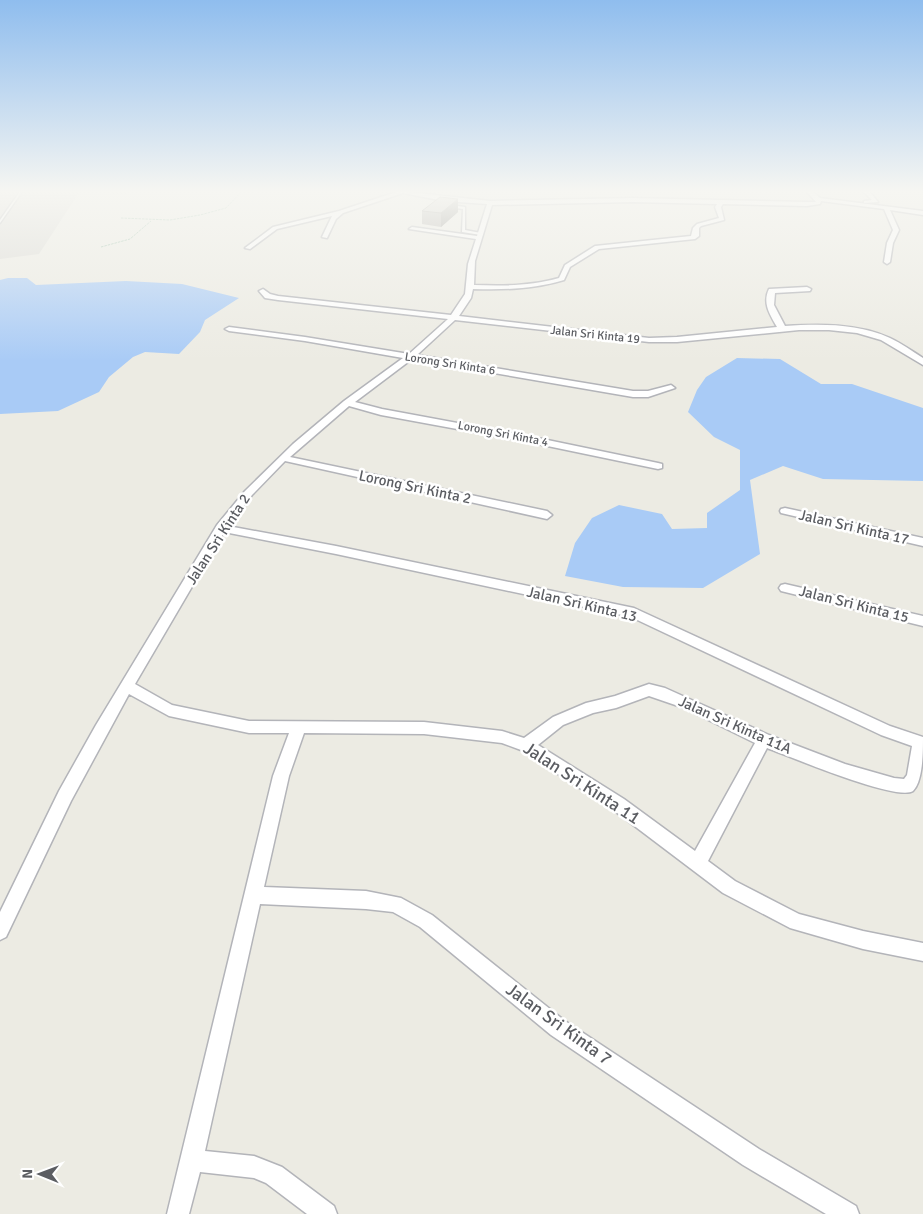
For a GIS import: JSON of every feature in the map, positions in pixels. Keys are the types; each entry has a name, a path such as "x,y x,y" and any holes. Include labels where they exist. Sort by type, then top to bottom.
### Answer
{"street":[{"name":"Jalan Sri Kinta 2","path":"0,931 65,796 127,686 221,528 240,501 283,458 348,403 409,357 454,318 468,297 471,287 471,263 476,248"},
{"path":"471,287 514,289 538,286 562,279 567,266 596,248"},
{"path":"887,262 889,248"},
{"path":"783,330 769,303 769,295 772,290 807,290"},
{"name":"Jalan Sri Kinta 19","path":"264,291 268,296 278,298 649,340 669,341 821,328 856,330 884,338 923,362"},
{"name":"Lorong Sri Kinta 6","path":"229,329 306,339 633,394 648,394 671,388"},
{"name":"Lorong Sri Kinta 4","path":"348,403 382,412 533,440 658,466"},
{"name":"Lorong Sri Kinta 2","path":"283,458 547,515"},
{"name":"Jalan Sri Kinta 17","path":"785,511 923,542"},
{"name":"Jalan Sri Kinta 13","path":"221,528 346,552 634,613 886,731 922,743"},
{"name":"Jalan Sri Kinta 15","path":"786,588 923,621"},
{"name":"Jalan Sri Kinta 11","path":"127,686 169,710 249,727 298,729 424,728 502,737 526,745 618,804 729,887 796,922 862,940 923,952"},
{"name":"Jalan Sri Kinta 11A","path":"526,745 558,721 591,706 616,702 649,690 660,692 689,704 764,740 845,771 894,785 908,786 914,778 922,743"},
{"path":"178,1214 281,776 298,729"},
{"path":"698,863 764,740"},
{"name":"Jalan Sri Kinta 7","path":"253,895 395,904 418,916 558,1028 752,1157 848,1214"},
{"path":"192,1160 254,1167 274,1175 326,1214"}],"shaded area":[{"path":"0,248 43,248 39,254 0,259"}],"water":[{"path":"27,278 36,285 126,281 182,284 239,298 205,320 200,332 179,354 145,352 133,357 109,377 99,392 58,411 0,414 0,280"},
{"path":"737,358 780,359 821,384 852,384 923,408 923,481 823,479 783,466 750,480 760,554 703,588 623,587 565,576 575,543 592,518 619,505 662,514 672,529 707,528 707,513 740,490 740,450 714,437 688,412 697,390 706,377"}]}
